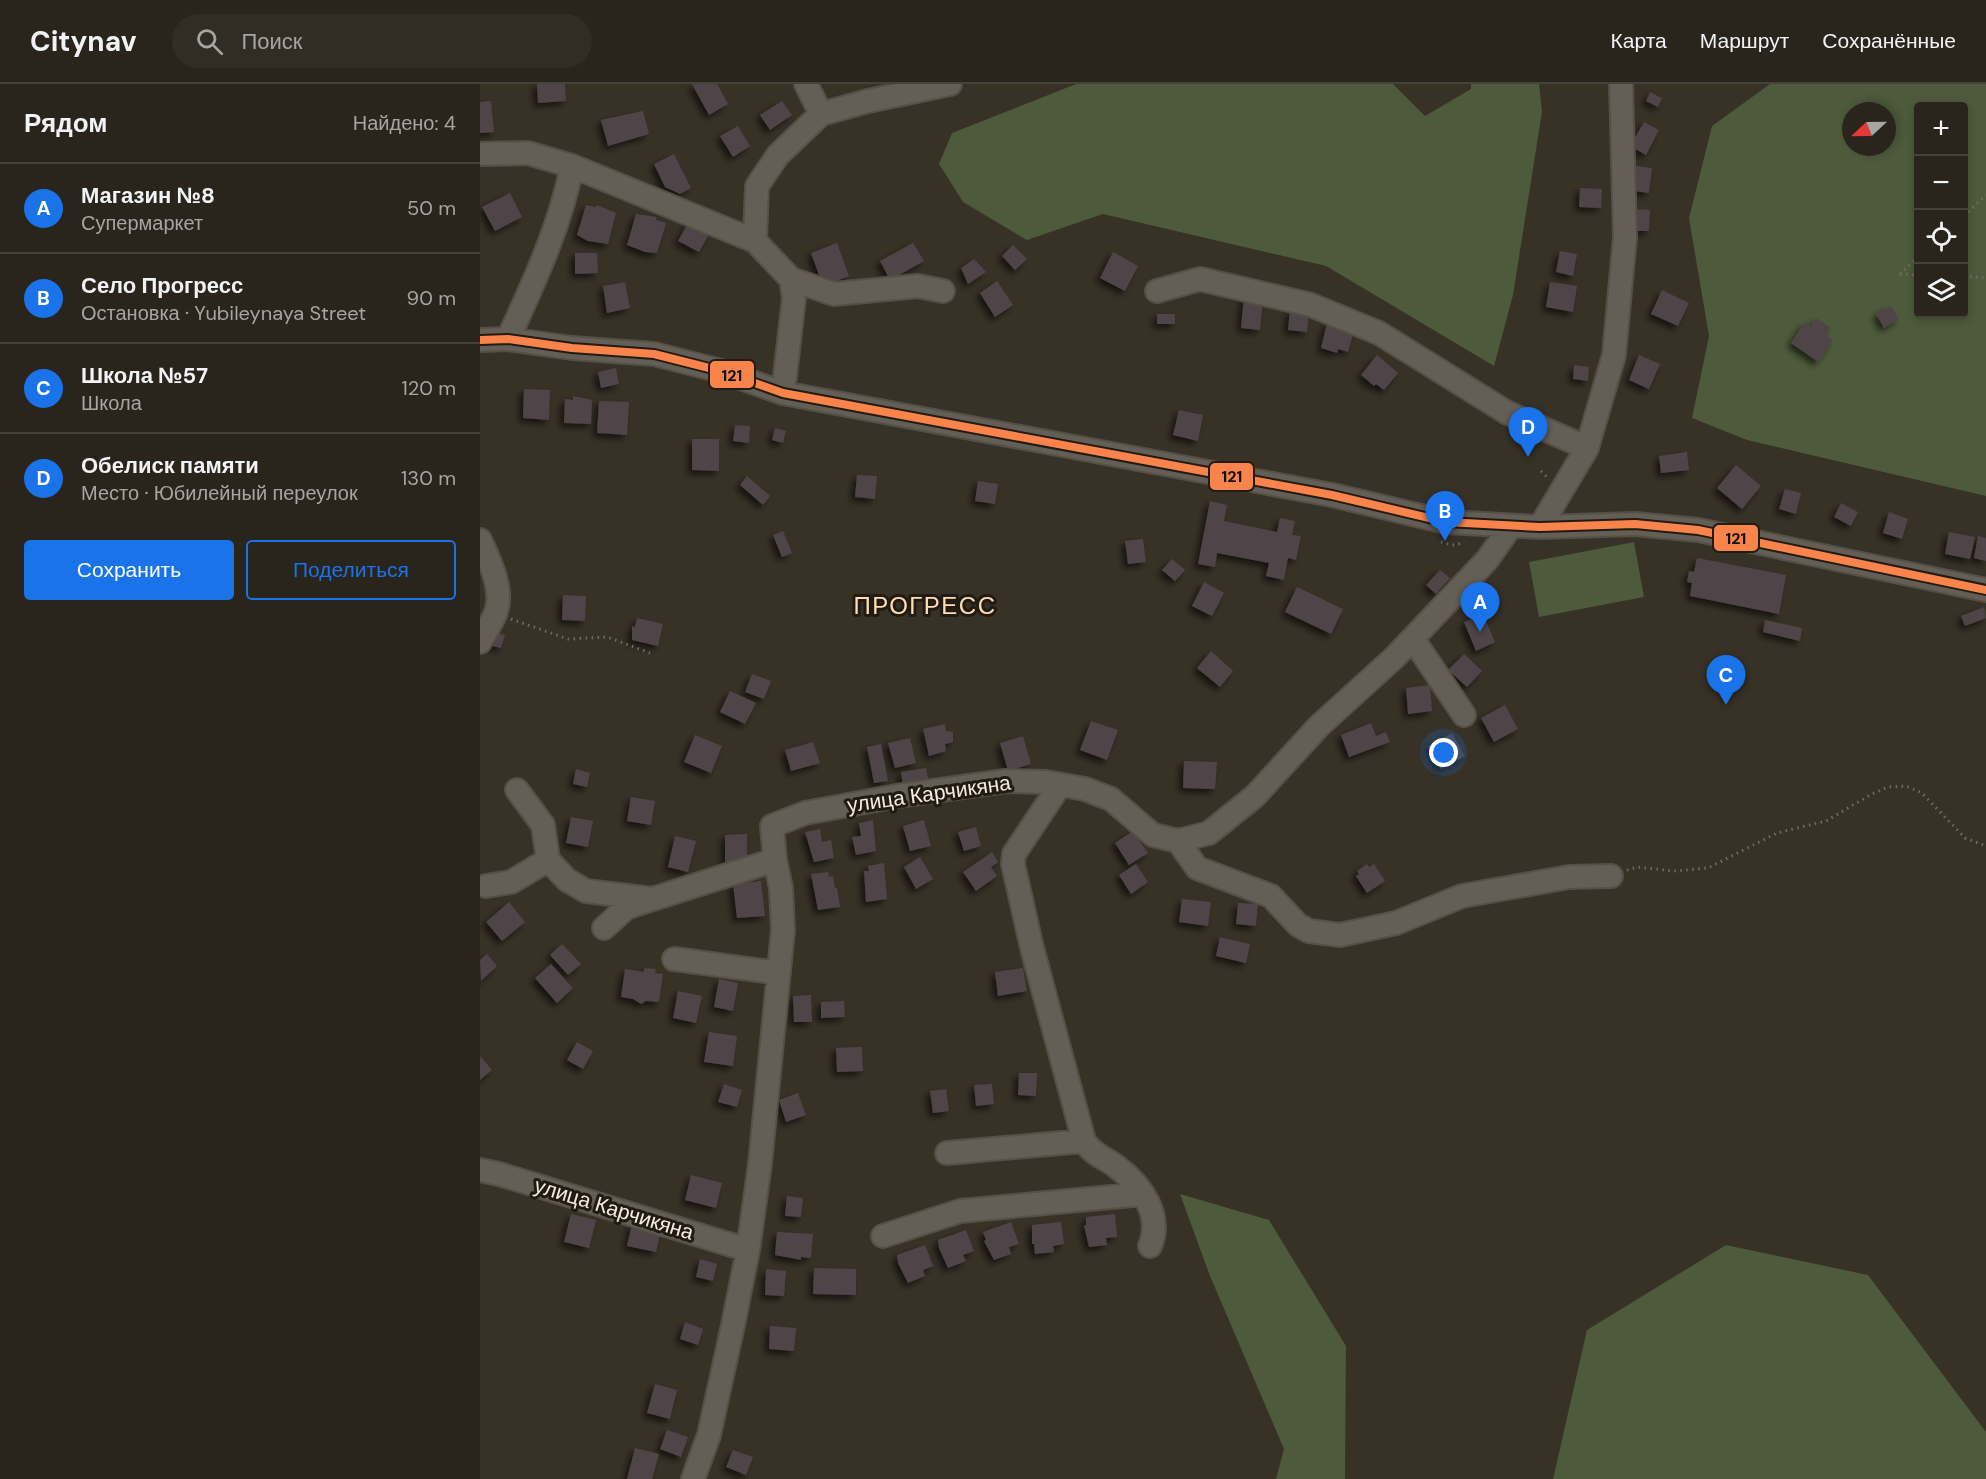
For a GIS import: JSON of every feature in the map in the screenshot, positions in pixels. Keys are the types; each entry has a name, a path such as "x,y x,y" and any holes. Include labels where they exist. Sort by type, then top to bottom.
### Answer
{"street":[{"path":"806,84 820,114"},
{"path":"755,242 757,186 778,154 820,114 868,100 950,84"},
{"path":"1540,527 1587,448 1614,355 1625,237 1621,84"},
{"path":"480,154 528,153 572,166 755,242 791,279 834,294 918,286 943,291"},
{"path":"508,339 543,262 566,199 572,166"},
{"path":"783,393 794,298 791,279"},
{"path":"1157,291 1200,279 1311,305 1380,333 1506,412 1587,448"},
{"path":"480,340 508,339 572,348 654,354 721,371 783,393 1321,493 1446,522 1540,527 1635,524 1698,530 1986,590"},
{"path":"1511,526 1487,560 1413,639 1319,726 1255,796 1209,832 1178,842 1197,868 1271,896 1298,925 1309,931 1340,935 1396,923 1462,896 1569,877 1611,876"},
{"path":"480,540 497,584 496,612 480,642"},
{"path":"1413,639 1464,715"},
{"name":"улица Карчикяна","path":"693,1479 709,1435 748,1250 783,930 781,888 775,860 772,826 805,813 897,796 1006,781 1085,789 1111,799 1153,835 1178,842"},
{"path":"1060,785 1014,854 1013,864 1032,948 1084,1141 1090,1151 1135,1182 1143,1194 1155,1220 1156,1233 1150,1246"},
{"path":"518,790 543,825 548,860 567,880 586,891 653,899"},
{"path":"486,886 511,882 548,860"},
{"path":"604,928 626,908 775,860"},
{"path":"674,959 778,973"},
{"path":"947,1153 1084,1141"},
{"name":"улица Карчикяна","path":"480,1170 748,1250"},
{"path":"883,1236 960,1211 1143,1194"}],"path":[{"path":"1968,212 1986,195"},
{"path":"1914,261 1900,274 1914,275"},
{"path":"1968,276 1986,278"},
{"path":"496,612 568,639 607,638 650,653"},
{"path":"1611,876 1637,867 1674,871 1708,868 1777,833 1826,821 1888,787 1906,786 1922,793 1965,838 1986,846"}],"green space":[{"path":"1076,84 1393,84 1425,116 1471,89 1471,84 1539,84 1542,112 1513,295 1494,366 1326,266 1103,214 1027,240 963,202 939,164 952,133"},
{"path":"1770,84 1986,84 1986,496 1747,440 1692,418 1709,336 1689,218 1712,126"},
{"path":"1634,542 1644,597 1539,617 1529,562"},
{"path":"1180,1194 1269,1220 1346,1346 1345,1479 1276,1479 1284,1449 1210,1276"},
{"path":"1726,1245 1868,1275 1986,1432 1986,1479 1553,1479 1587,1330"}],"building":[{"path":"537,84 565,84 566,101 538,103"},
{"path":"692,84 717,84 728,104 709,115"},
{"path":"1650,92 1662,98 1658,107 1646,101"},
{"path":"491,101 494,132 480,133 480,102"},
{"path":"782,101 792,115 770,130 760,115"},
{"path":"643,111 649,134 608,146 601,120"},
{"path":"1644,122 1659,130 1646,155 1630,146"},
{"path":"738,126 750,146 733,157 720,136"},
{"path":"674,154 691,188 680,194 665,187 654,164"},
{"path":"1629,165 1652,168 1649,193 1626,190"},
{"path":"1580,188 1602,189 1601,208 1579,207"},
{"path":"510,193 522,217 495,231 482,207"},
{"path":"586,205 596,207 597,205 616,213 608,244 588,241 577,235"},
{"path":"1636,209 1650,210 1649,231 1636,231"},
{"path":"636,214 656,217 656,220 666,223 657,253 645,252 627,245"},
{"path":"688,223 709,234 699,252 678,241"},
{"path":"837,243 849,276 823,286 811,253"},
{"path":"913,243 924,261 890,280 880,261"},
{"path":"1013,245 1027,259 1015,270 1002,256"},
{"path":"1560,251 1577,254 1573,276 1556,272"},
{"path":"1113,252 1138,266 1125,291 1100,278"},
{"path":"575,253 597,253 598,273 575,274"},
{"path":"974,259 986,272 968,284 961,268"},
{"path":"997,281 1013,305 995,317 980,293"},
{"path":"625,282 630,308 607,313 603,286"},
{"path":"1550,282 1577,286 1573,312 1546,307"},
{"path":"1662,290 1689,303 1678,326 1651,314"},
{"path":"1244,296 1263,298 1260,330 1241,328"},
{"path":"1891,306 1899,319 1884,328 1876,314"},
{"path":"1290,310 1309,311 1307,332 1288,330"},
{"path":"1157,314 1175,314 1175,324 1157,324"},
{"path":"1816,318 1831,328 1825,335 1833,340 1818,362 1791,343 1805,322 1811,326"},
{"path":"1327,323 1354,331 1348,352 1338,349 1337,353 1321,348"},
{"path":"1377,355 1398,373 1384,390 1376,384 1374,386 1361,375"},
{"path":"1639,355 1660,364 1649,389 1629,380"},
{"path":"1574,365 1589,367 1588,381 1573,379"},
{"path":"616,368 619,384 601,388 598,372"},
{"path":"524,389 550,390 549,420 523,418"},
{"path":"573,396 592,400 591,424 564,423 565,399 573,400"},
{"path":"599,401 629,402 627,435 597,433"},
{"path":"1179,410 1203,415 1198,441 1173,435"},
{"path":"735,425 750,426 749,443 733,441"},
{"path":"775,428 786,431 783,443 772,440"},
{"path":"692,439 719,439 719,471 692,470"},
{"path":"1687,452 1689,470 1661,473 1659,456"},
{"path":"1736,465 1761,486 1742,509 1717,488"},
{"path":"857,475 877,476 875,499 855,497"},
{"path":"747,476 770,496 763,505 740,485"},
{"path":"978,481 998,484 995,504 975,501"},
{"path":"1785,489 1801,493 1796,514 1779,509"},
{"path":"1210,501 1227,505 1224,521 1277,532 1280,518 1295,521 1292,535 1301,536 1296,560 1288,558 1284,580 1266,576 1269,563 1217,553 1215,567 1198,564"},
{"path":"1841,503 1858,512 1851,526 1834,517"},
{"path":"1889,512 1908,519 1902,539 1883,533"},
{"path":"783,531 792,553 782,557 773,535"},
{"path":"1949,532 1975,537 1970,559 1945,554"},
{"path":"1978,536 1986,538 1986,561 1974,558"},
{"path":"1143,539 1146,562 1128,564 1125,541"},
{"path":"1697,558 1786,575 1779,614 1690,596 1692,583 1687,582 1689,571 1694,572"},
{"path":"1172,559 1185,570 1175,581 1162,570"},
{"path":"1440,570 1450,578 1436,594 1426,585"},
{"path":"1204,582 1224,593 1212,616 1192,606"},
{"path":"1297,587 1343,609 1331,634 1285,612"},
{"path":"563,595 586,596 585,621 562,620"},
{"path":"1984,607 1986,618 1965,626 1961,616"},
{"path":"1483,614 1495,642 1476,651 1464,622"},
{"path":"637,618 663,624 658,646 632,640 632,626 635,627"},
{"path":"1765,620 1802,628 1800,641 1763,632"},
{"path":"487,630 505,635 501,648 484,644"},
{"path":"1211,651 1233,671 1220,687 1197,668"},
{"path":"1464,654 1482,671 1467,687 1448,670"},
{"path":"752,674 771,681 764,699 745,692"},
{"path":"1430,685 1432,711 1408,714 1406,688"},
{"path":"730,691 756,703 745,724 720,712"},
{"path":"1505,705 1518,729 1494,742 1481,718"},
{"path":"1091,721 1118,730 1107,760 1080,750"},
{"path":"1371,723 1376,736 1386,732 1390,742 1349,757 1341,735"},
{"path":"945,724 946,731 953,732 953,742 945,744 946,751 929,756 923,729"},
{"path":"1452,733 1465,756 1441,769 1428,746"},
{"path":"695,735 722,746 711,773 684,762"},
{"path":"1023,736 1031,764 1008,771 1000,743"},
{"path":"910,738 916,763 895,768 888,743"},
{"path":"813,742 820,763 791,771 785,750"},
{"path":"881,744 888,781 874,783 867,747"},
{"path":"1184,761 1217,762 1215,789 1183,788"},
{"path":"926,768 929,783 903,787 901,772"},
{"path":"576,769 590,773 587,787 573,784"},
{"path":"631,797 655,801 651,825 627,821"},
{"path":"571,817 593,821 588,847 566,843"},
{"path":"873,820 876,851 856,855 852,837 861,836 859,823"},
{"path":"924,820 931,846 910,851 903,826"},
{"path":"976,827 981,846 964,851 958,832"},
{"path":"820,829 822,842 831,840 834,858 814,862 805,832"},
{"path":"1133,831 1148,853 1129,865 1115,843"},
{"path":"747,834 747,862 725,862 725,835"},
{"path":"675,836 696,841 688,872 668,867"},
{"path":"992,852 998,862 991,867 997,876 976,891 963,872"},
{"path":"920,857 933,879 916,889 904,867"},
{"path":"884,863 887,899 866,902 864,871 869,871 868,866"},
{"path":"1136,864 1148,882 1131,894 1119,875"},
{"path":"1367,864 1369,867 1374,864 1385,881 1367,893 1356,876 1359,874 1357,871"},
{"path":"828,872 829,877 833,876 840,907 818,910 811,874"},
{"path":"761,881 765,916 737,918 733,884"},
{"path":"1182,899 1211,902 1208,926 1179,922"},
{"path":"509,902 525,922 502,941 486,922"},
{"path":"1238,903 1258,904 1256,926 1236,924"},
{"path":"1220,937 1250,944 1246,963 1216,956"},
{"path":"562,944 581,964 568,975 550,955"},
{"path":"487,954 497,966 481,981 480,960"},
{"path":"551,964 573,988 557,1003 535,978"},
{"path":"644,968 656,969 655,973 663,974 659,1002 646,1001 641,1004 633,999 621,997 625,969 644,972"},
{"path":"1023,968 1027,991 998,996 995,972"},
{"path":"719,979 738,983 733,1011 714,1007"},
{"path":"678,991 702,996 696,1023 673,1018"},
{"path":"811,995 812,1022 794,1022 793,996"},
{"path":"844,1001 845,1017 821,1018 821,1002"},
{"path":"709,1032 737,1036 733,1066 704,1062"},
{"path":"577,1042 593,1051 583,1069 567,1060"},
{"path":"862,1047 863,1071 837,1072 836,1048"},
{"path":"480,1056 492,1070 480,1080"},
{"path":"1019,1073 1037,1073 1036,1096 1018,1095"},
{"path":"724,1084 742,1090 737,1107 718,1102"},
{"path":"992,1084 994,1104 976,1106 974,1085"},
{"path":"946,1089 949,1111 933,1113 930,1091"},
{"path":"798,1093 806,1115 786,1122 779,1100"},
{"path":"691,1175 722,1183 716,1208 685,1200"},
{"path":"787,1196 803,1198 801,1217 785,1216"},
{"path":"571,1214 596,1220 589,1248 564,1242"},
{"path":"1115,1214 1117,1237 1106,1238 1107,1245 1089,1247 1084,1226 1086,1217"},
{"path":"1011,1222 1019,1244 1009,1247 1011,1254 994,1260 984,1241 986,1240 983,1232"},
{"path":"1061,1222 1064,1244 1053,1246 1054,1252 1035,1254 1034,1244 1032,1244 1032,1225"},
{"path":"632,1224 661,1230 656,1252 627,1246"},
{"path":"966,1230 974,1251 963,1255 966,1261 948,1268 938,1240"},
{"path":"777,1232 813,1234 811,1258 801,1257 801,1260 775,1255"},
{"path":"925,1245 933,1266 923,1270 925,1276 908,1283 898,1263 897,1255"},
{"path":"700,1259 717,1264 713,1281 696,1277"},
{"path":"814,1268 856,1269 856,1295 813,1294"},
{"path":"766,1269 786,1271 784,1296 765,1295"},
{"path":"685,1322 703,1329 698,1345 680,1339"},
{"path":"770,1326 796,1328 794,1351 769,1349"},
{"path":"655,1384 677,1390 670,1419 647,1413"},
{"path":"667,1430 688,1437 681,1457 660,1449"},
{"path":"635,1448 659,1454 652,1479 627,1479"},
{"path":"733,1450 753,1457 746,1475 726,1467"}],"transit line":[{"name":"121","path":"480,340 508,339 572,348 654,354 721,371 783,393 1332,495 1446,522 1540,527 1635,524 1698,530 1986,590"}],"place":[{"name":"Обелиск памяти","path":"1528,457"},
{"name":"Село Прогресс","path":"1445,541"},
{"name":"Магазин №8","path":"1480,632"},
{"name":"Школа №57","path":"1726,705"}],"district":[{"name":"ПРОГРЕСС","path":"925,605"}]}
